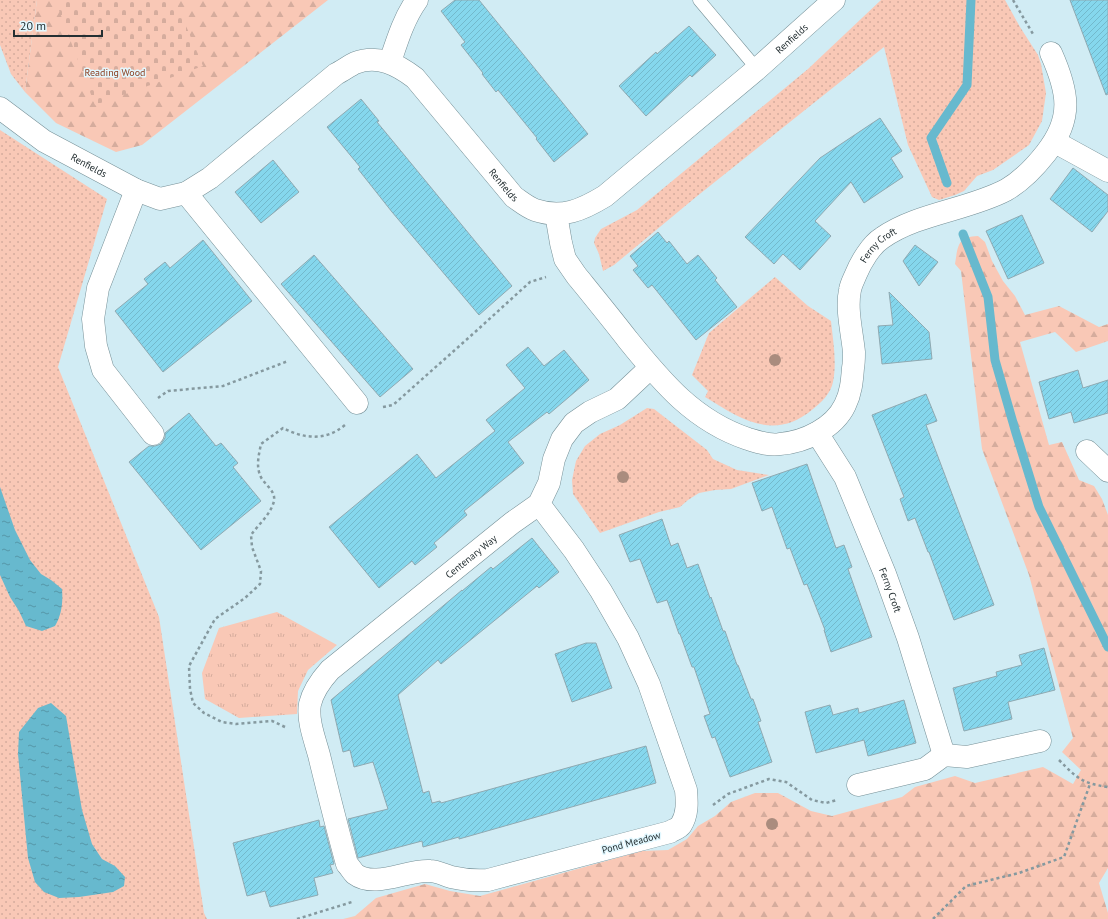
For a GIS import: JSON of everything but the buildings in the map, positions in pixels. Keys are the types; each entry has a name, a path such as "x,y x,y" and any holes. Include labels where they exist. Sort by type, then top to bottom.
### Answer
{"street":[{"path":"390,62 399,36 412,7 417,0"},
{"name":"Renfields","path":"0,108 44,141 136,190 160,199 186,193 210,178 336,74 355,63 369,60 390,62 416,78 514,196 534,210 556,214 573,212 587,207 605,196 757,69 834,0"},
{"name":"Ferny Croft","path":"556,214 565,259 650,368 668,388 690,408 736,435 758,442 779,445 798,440 817,433 832,422 845,405 852,383 854,354 849,320 850,290 861,262 881,238 905,225 978,202 1008,189 1034,169 1055,142 1064,121 1066,100 1062,78 1051,53"},
{"path":"1055,142 1108,171"},
{"path":"136,190 98,288 93,319 96,346 103,370 153,434"},
{"path":"186,193 357,403"},
{"name":"Centenary Way","path":"317,749 310,717 310,705 323,678 330,670 512,523 539,504 549,483 554,459 562,439 574,423 590,412 617,400 650,368"},
{"name":"Ferny Croft","path":"817,433 845,477 885,574 908,638 944,755"},
{"path":"1087,451 1108,471"},
{"path":"539,504 566,539 589,573 628,638 649,684 686,790 686,813"},
{"path":"858,785 925,769 944,755 967,757 1040,741"},
{"path":"317,749 347,864 356,874 368,879"},
{"name":"Pond Meadow","path":"368,879 378,880 418,871 432,871 471,881 488,880 670,832 680,826 686,813"}],"lane":[{"path":"699,0 757,69"}],"path":[{"path":"1013,0 1039,44 1051,53"},
{"path":"379,408 393,404 530,282 544,277 559,279 576,274"},
{"path":"137,412 168,391 223,386 315,351"},
{"path":"317,749 300,741 284,726 272,721 236,724 222,722 204,713 193,704 190,689 189,666 215,618 245,598 260,584 261,571 252,547 251,535 270,511 274,501 273,493 260,475 258,459 261,444 283,428 296,435 312,437 328,435 346,425"},
{"path":"1040,741 1075,776 1090,784 1108,787"},
{"path":"686,813 709,807 728,794 769,779 786,782 812,800 826,803 843,798 858,785"},
{"path":"933,919 966,886 1018,873 1064,857 1090,784"},
{"path":"297,919 360,900 368,879"}],"green space":[{"path":"0,0 37,0 25,92 11,74 0,45"},
{"name":"Reading Wood","path":"37,0 328,0 142,145 116,152 56,123 25,92"},
{"path":"71,0 175,0 203,66 95,105 57,5"},
{"path":"881,0 1005,0 1038,55 1046,93 1042,121 1029,145 993,170 977,176 964,191 939,200 932,197 908,145 884,47 696,197 614,265 603,271 599,254 594,243 595,238 601,229 637,210 808,69"},
{"path":"0,130 107,199 58,367 159,617 204,913 207,919 0,919"},
{"path":"978,236 985,242 992,261 1003,281 1015,296 1025,315 1059,306 1099,327 1108,324 1108,341 1076,352 1055,332 1020,342 1049,445 1062,442 1079,480 1094,486 1102,499 1108,515 1108,868 1099,883 1108,913 1108,919 343,919 355,916 376,898 425,884 450,891 480,896 642,851 668,850 687,839 698,826 715,816 731,802 755,793 778,793 811,811 832,816 902,797 915,787 955,776 975,783 1043,767 1073,784 1081,770 1062,752 1073,738 1029,575 982,449 961,271 955,264 958,247 962,241 966,238"},
{"path":"775,277 808,306 831,321 835,367 832,386 828,394 819,404 799,419 785,424 771,426 758,424 745,419 705,397 708,391 692,375 709,333"},
{"path":"647,408 654,409 707,450 713,459 737,470 769,475 731,489 699,493 680,507 659,512 600,533 573,494 572,480 576,461 585,446 600,434 620,425"},
{"path":"277,612 337,645 308,670 298,691 297,714 239,718 205,699 202,673 219,628"}],"water":[{"path":"0,487 15,530 30,560 41,574 62,589 62,608 55,626 42,631 26,626 0,575"},
{"path":"51,703 66,716 82,810 92,844 102,859 115,866 125,877 124,886 113,892 79,897 59,898 44,892 35,882 28,858 18,754 19,732 38,708"}],"waterway":[{"path":"947,183 931,138 967,85 971,0"},
{"path":"963,234 988,297 995,360 1039,507 1108,647"}]}
